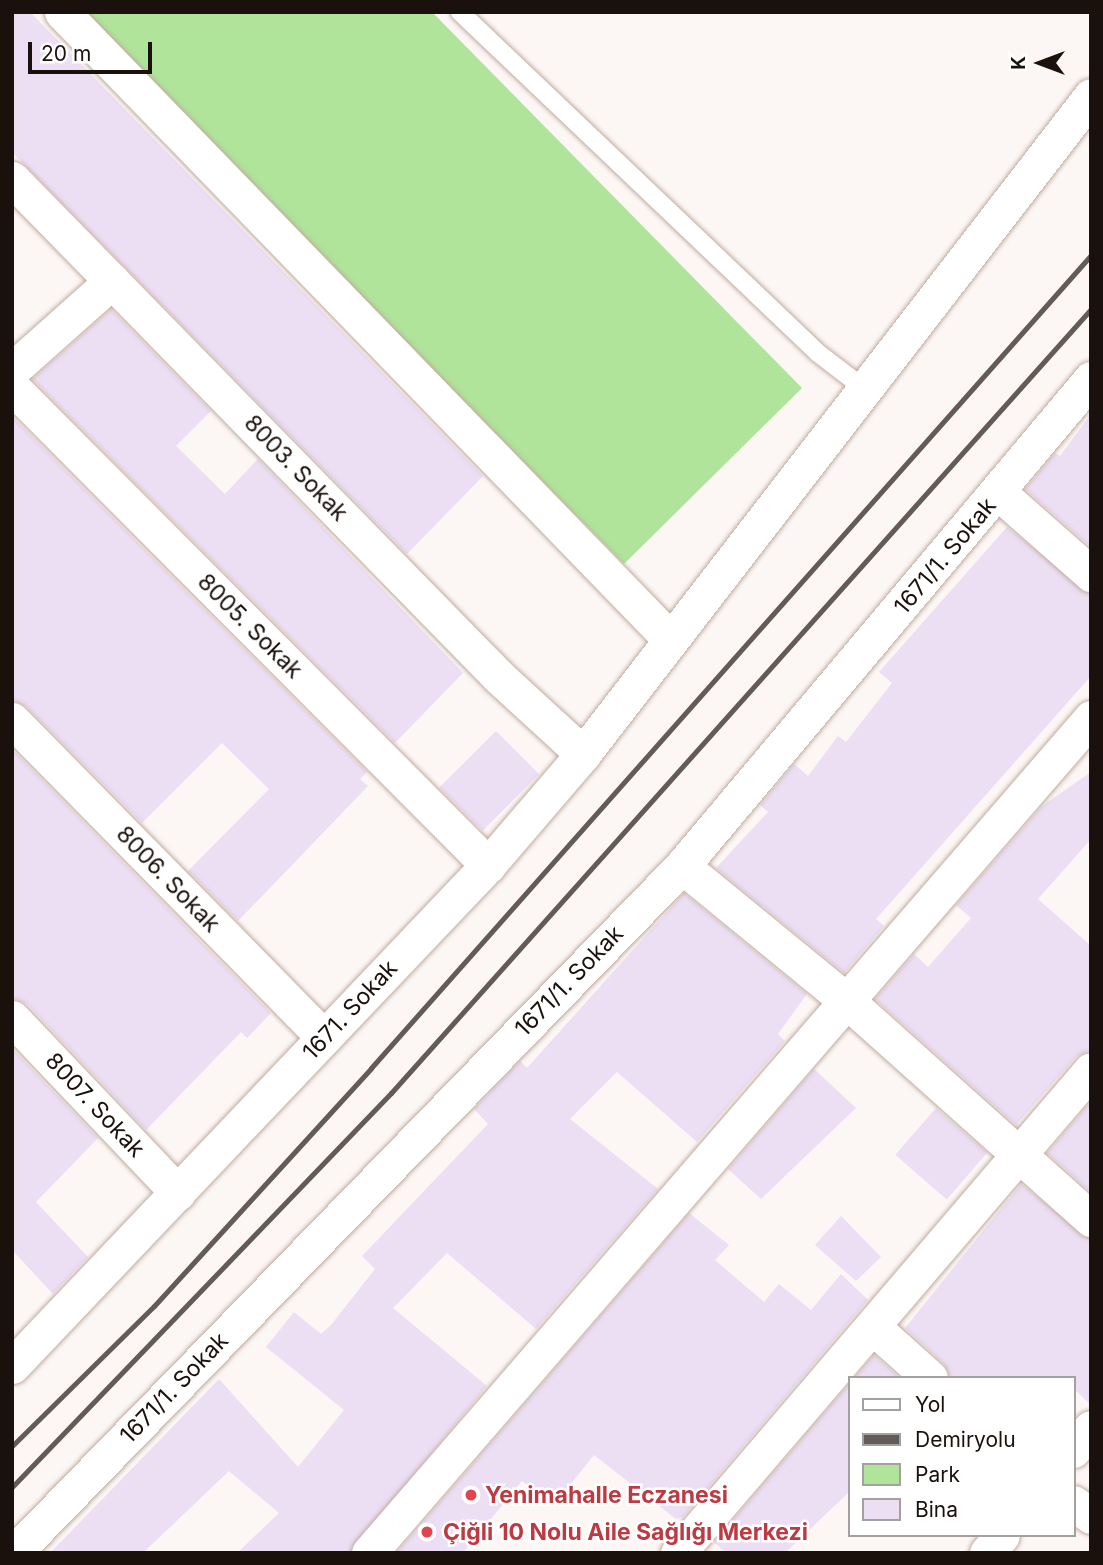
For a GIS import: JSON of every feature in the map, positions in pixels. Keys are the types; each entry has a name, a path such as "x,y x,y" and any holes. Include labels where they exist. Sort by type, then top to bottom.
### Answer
{"street":[{"path":"62,12 668,637"},
{"name":"1671. Sokak","path":"12,1366 488,865 583,754 668,637 865,390 1091,96"},
{"name":"8003. Sokak","path":"12,179 499,677 583,754"},
{"path":"12,370 112,281"},
{"name":"1671/1. Sokak","path":"13,1553 682,866 999,493 1091,379"},
{"name":"8005. Sokak","path":"12,387 488,865"},
{"path":"999,493 1091,574"},
{"path":"369,1553 1091,719"},
{"name":"8006. Sokak","path":"13,723 324,1038"},
{"path":"682,866 846,1000 1020,1152 1091,1219"},
{"name":"8007. Sokak","path":"12,1018 178,1193"},
{"path":"678,1553 1091,1070"},
{"path":"873,1328 928,1376"},
{"path":"1075,1448 1091,1428"},
{"path":"1075,1504 1091,1516"},
{"path":"987,1553 1000,1537"}],"lane":[{"path":"460,12 865,390"}],"green space":[{"path":"80,12 432,12 802,388 624,564"}],"building":[{"path":"12,12 30,12 483,476 407,554 12,152"},
{"path":"111,309 211,411 176,446 225,494 258,459 463,673 395,743 32,379"},
{"path":"1091,414 1091,547 1025,489 1055,453 1060,456"},
{"path":"12,416 367,772 360,779 368,786 238,921 188,871 269,789 222,743 142,823 26,706 12,700"},
{"path":"1007,527 1091,594 1091,676 876,919 884,926 844,973 716,868 768,812 760,805 794,764 808,776 838,736 846,742 892,683 879,672"},
{"path":"496,731 539,774 483,831 439,788"},
{"path":"12,749 271,1013 247,1038 241,1032 146,1130 27,1004 12,998"},
{"path":"1091,772 1091,839 1038,899 1091,946 1091,1050 1076,1057 1016,1125 875,999 914,954 928,967 971,918 956,905 1042,806"},
{"path":"684,893 807,994 778,1034 785,1041 697,1142 617,1072 570,1119 658,1189 536,1329 447,1253 393,1308 487,1386 349,1553 237,1553 279,1513 229,1471 143,1553 50,1553 219,1379 298,1467 344,1410 266,1347 294,1312 321,1334 331,1325 375,1269 362,1256 488,1124 474,1109 520,1061 527,1068"},
{"path":"12,1048 98,1138 36,1202 88,1257 53,1294 12,1250"},
{"path":"814,1069 856,1108 761,1199 728,1169"},
{"path":"1091,1101 1091,1192 1047,1153"},
{"path":"936,1108 987,1153 947,1199 895,1155"},
{"path":"1021,1184 1091,1239 1091,1405 1075,1390 1075,1376 949,1376 943,1363 905,1328"},
{"path":"689,1213 729,1245 715,1260 764,1302 779,1284 811,1310 841,1274 868,1300 683,1517 676,1519 594,1455 553,1506 522,1481 463,1553 396,1553"},
{"path":"841,1216 881,1257 856,1281 815,1245"},
{"path":"874,1355 898,1376 856,1376"},
{"path":"848,1385 848,1493 785,1553 726,1553 714,1542"}],"railway":[{"path":"12,1446 154,1306 371,1068 1091,255"},
{"path":"12,1487 391,1093 1091,309"}],"place":[{"name":"Yenimahalle Eczanesi","path":"471,1495"},
{"name":"Çiğli 10 Nolu Aile Sağlığı Merkezi","path":"427,1532"}]}
